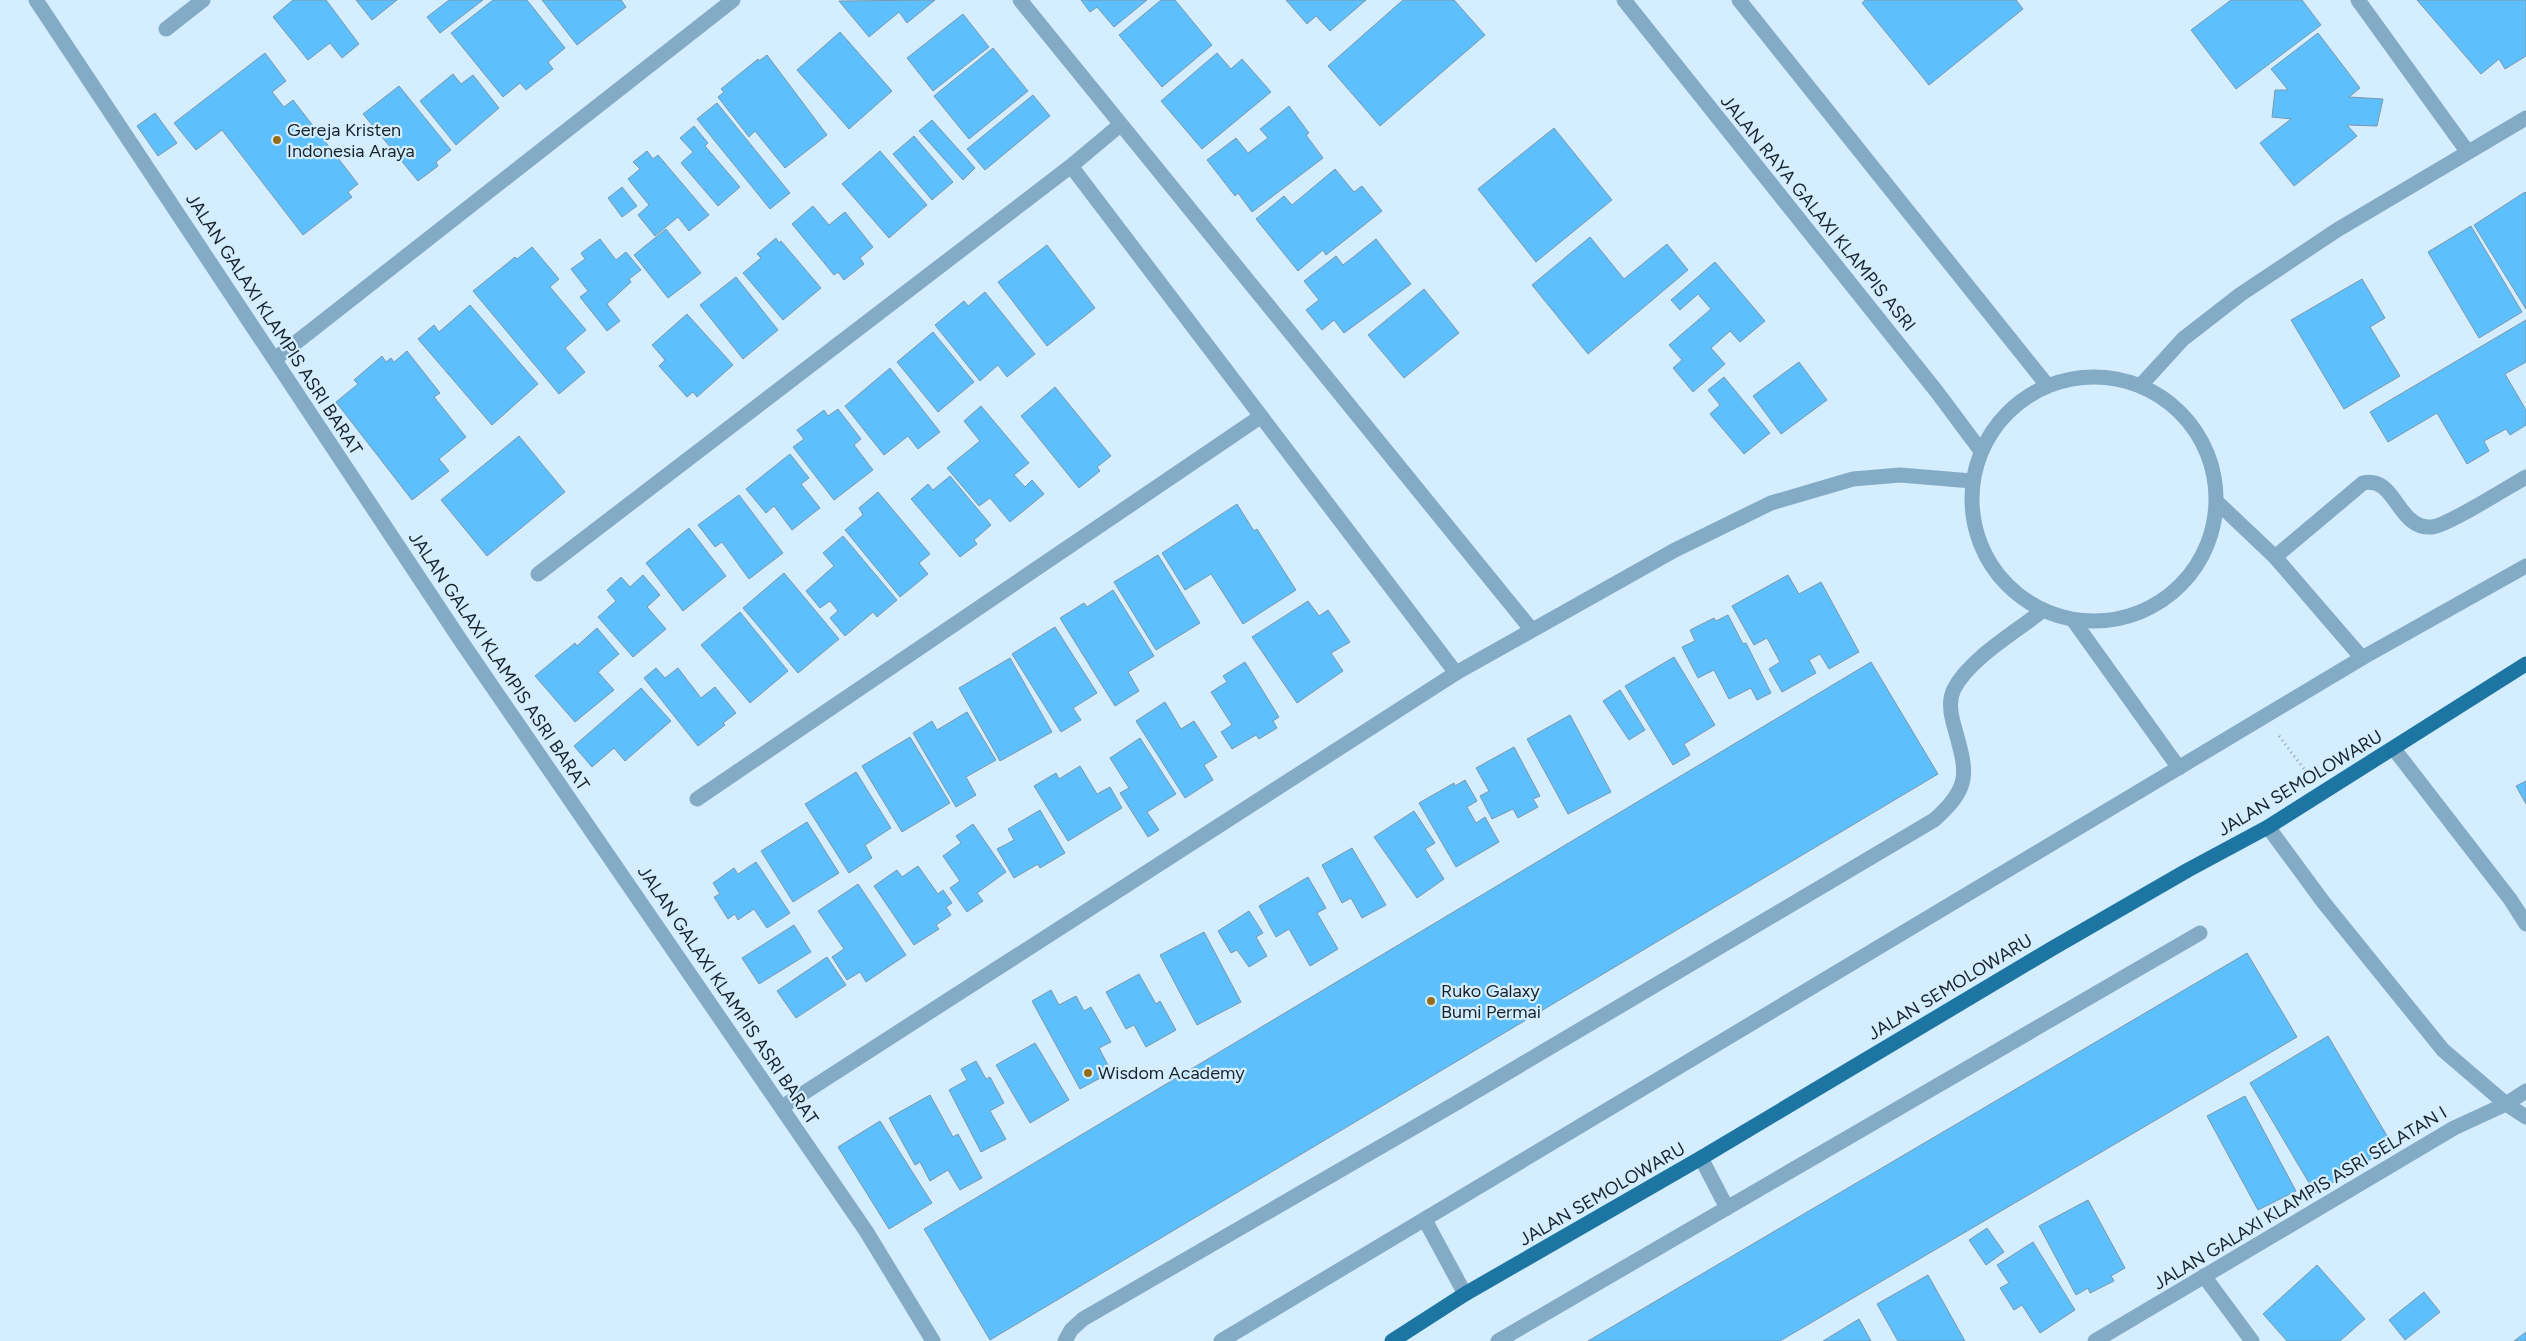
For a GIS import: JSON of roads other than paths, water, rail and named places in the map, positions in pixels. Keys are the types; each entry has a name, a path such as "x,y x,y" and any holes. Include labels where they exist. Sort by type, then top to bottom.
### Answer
{"main road":[{"name":"JALAN SEMOLOWARU","path":"1392,1341 1465,1294 1701,1158 2053,948 2188,870 2268,827 2526,664"}],"street":[{"name":"JALAN GALAXI KLAMPIS ASRI BARAT","path":"36,0 461,641 866,1231 933,1341"},
{"path":"166,29 203,0"},
{"path":"275,359 733,0"},
{"path":"1020,0 1531,629"},
{"name":"JALAN RAYA GALAXI KLAMPIS ASRI","path":"1624,0 1937,392 1981,451"},
{"path":"1739,0 2047,386"},
{"path":"2358,0 2468,151"},
{"path":"2141,385 2183,339 2241,294 2337,230 2526,118"},
{"path":"538,574 1071,166 1120,125"},
{"path":"1071,166 1456,673"},
{"path":"2094,376 2141,385 2172,404 2197,432 2212,466 2217,502 2210,536 2195,568 2172,594 2142,612 2108,621 2073,620 2042,611 2016,594 1994,571 1979,544 1972,513 1972,481 1981,451 2007,412 2047,386 2094,376"},
{"path":"697,799 1260,417"},
{"path":"782,1107 1456,673 1531,629 1675,550 1771,503 1853,479 1900,475 1972,481"},
{"path":"2275,557 2363,483 2378,482 2387,490 2411,521 2427,527 2435,527 2526,477"},
{"path":"2217,502 2275,557 2362,658"},
{"path":"1221,1341 2362,658 2526,566"},
{"path":"1065,1341 1071,1330 1083,1319 1450,1107 1934,820 1957,798 1963,786 1964,771 1950,712 1953,690 1973,664 2042,611"},
{"path":"2073,620 2179,768"},
{"path":"2394,749 2504,891 2526,924"},
{"path":"2268,827 2324,903 2443,1050 2506,1104 2526,1117"},
{"path":"1498,1341 2200,933"},
{"name":"JALAN GALAXI KLAMPIS ASRI SELATAN I","path":"2095,1341 2454,1128 2506,1104 2526,1091"},
{"path":"1701,1158 1727,1208"},
{"path":"1425,1220 1465,1294"},
{"path":"2204,1276 2252,1341"}],"place":[{"name":"Gereja Kristen Indonesia Araya","path":"277,140"},
{"name":"Ruko Galaxy Bumi Permai","path":"1431,1001"},
{"name":"Wisdom Academy","path":"1088,1073"}]}
